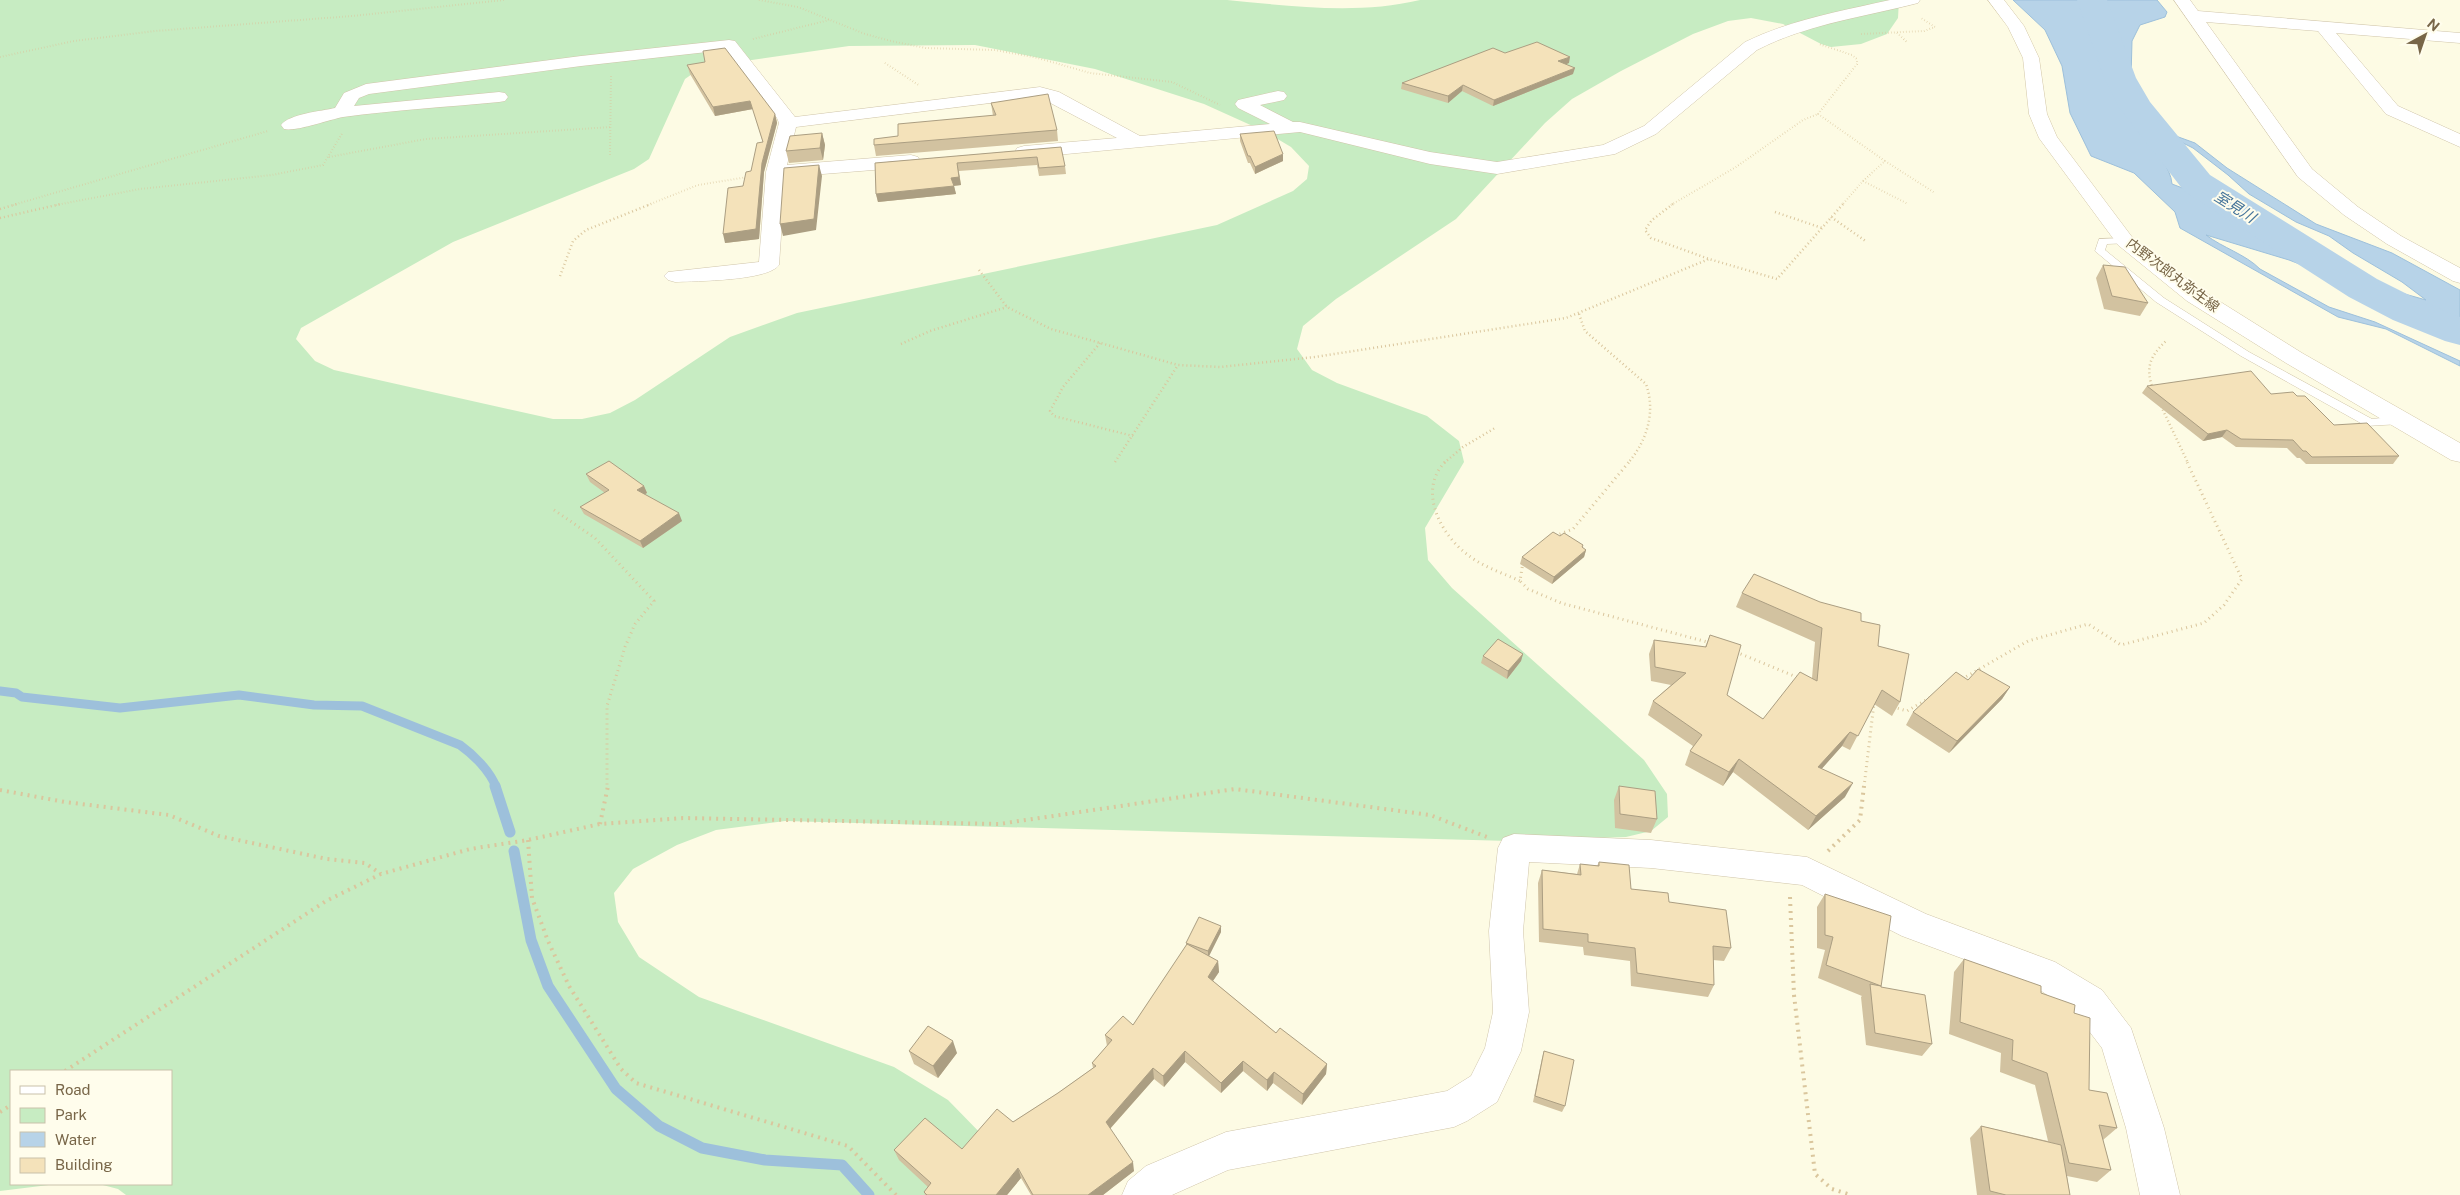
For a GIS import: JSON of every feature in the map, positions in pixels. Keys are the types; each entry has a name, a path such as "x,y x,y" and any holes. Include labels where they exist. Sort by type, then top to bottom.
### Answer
{"street":[{"path":"1010,153 1300,127 1471,166 1497,168 1608,150 1650,130 1751,46 1829,18 1912,0"},
{"name":"内野次郎丸弥生線","path":"1996,0 2016,26 2031,58 2038,114 2048,138 2125,241 2195,296 2294,358 2460,454"},
{"path":"2182,0 2305,172 2351,211 2394,240 2460,276"},
{"path":"2195,16 2460,38"},
{"path":"2322,26 2392,110 2460,141"},
{"path":"343,112 346,98 352,93 366,89 729,45 786,117 788,123 776,172 769,265 760,269 675,276"},
{"path":"788,123 1040,92 1053,96 1137,142"},
{"path":"1278,96 1244,104 1291,128"},
{"path":"290,125 306,119 343,112 499,97"},
{"path":"776,172 932,159"},
{"path":"1142,1195 1160,1180 1226,1152 1454,1108 1484,1089 1503,1051 1511,1012 1506,932 1514,848 1651,854 1807,871 1914,925 2043,973 2089,1002 2118,1040 2145,1128 2160,1195"}],"path":[{"path":"0,57 74,40 155,31 352,16 504,0"},
{"path":"759,0 791,5 894,42 926,48 995,50 1038,58 1090,72 1172,82 1226,108"},
{"path":"729,45 830,20"},
{"path":"1788,32 1852,55 1857,60 1857,64 1818,114 1803,120 1736,167 1670,205 1652,220 1645,230 1651,238 1709,259 1776,279 1885,160"},
{"path":"1896,32 1908,43"},
{"path":"610,155 612,58"},
{"path":"886,63 948,104"},
{"path":"0,218 112,193 188,183 295,173 323,166 344,131 346,125 343,112"},
{"path":"1818,114 1935,193"},
{"path":"0,209 290,125"},
{"path":"329,156 368,151 426,139 610,127"},
{"path":"560,276 573,241 586,230 698,185 776,172"},
{"path":"1863,182 1908,204"},
{"path":"1775,212 1822,228"},
{"path":"1831,217 1867,242"},
{"path":"979,270 1007,307 1051,329 1178,365 1220,367 1315,357 1579,314 1709,259"},
{"path":"901,344 930,332 1007,307"},
{"path":"1550,538 1573,530 1634,455 1649,429 1650,396 1646,384 1585,331 1579,314"},
{"path":"2155,392 2146,374 2152,354 2166,340"},
{"path":"1100,343 1063,386 1050,411 1054,416 1133,436"},
{"path":"1116,462 1178,365"},
{"path":"1960,680 2028,641 2088,624 2121,645 2146,640 2210,620 2232,596 2242,579 2224,544 2159,400"},
{"path":"1495,428 1473,440 1438,471 1432,503 1442,528 1468,555 1520,581 1528,589 1561,603 1719,646"},
{"path":"554,510 595,538 654,601 635,624 625,647 607,706 609,779 600,824"},
{"path":"1520,581 1523,562 1530,556"},
{"path":"1729,648 1777,670 1803,679"},
{"path":"1891,707 1907,711 1936,694"},
{"path":"1865,700 1882,705"},
{"path":"1851,1195 1832,1190 1815,1174 1794,995 1790,886 1860,820 1874,703"},
{"path":"67,1070 326,902 381,874 470,849 528,840 600,824 683,818 999,824 1235,789 1430,815 1514,848"},
{"path":"0,790 65,802 169,815 219,836 327,860 365,863 381,874"},
{"path":"528,840 532,898 548,940 569,986 622,1069 636,1083 848,1146 896,1195"}],"green space":[{"path":"0,0 1227,0 1300,7 1348,8 1396,5 1420,0 1899,0 1898,18 1887,34 1861,44 1831,47 1821,44 1783,24 1751,18 1728,21 1693,34 1621,71 1572,99 1545,123 1456,219 1336,299 1303,326 1297,349 1312,370 1337,383 1427,416 1459,441 1464,462 1425,528 1428,560 1452,588 1644,760 1667,794 1668,817 1651,831 1626,837 1510,841 785,821 716,830 677,845 633,869 614,893 618,922 639,957 699,997 894,1067 948,1100 988,1141 992,1195 126,1195 118,1189 103,1185 172,1185 172,1070 10,1070 10,1185 49,1185 0,1191","holes":["975,45 1095,69 1204,104 1266,132 1291,147 1309,166 1307,179 1293,191 1217,225 797,313 730,337 635,400 610,413 582,419 553,419 334,370 315,361 296,339 301,328 453,242 634,169 649,159 685,79 695,72 724,64 849,46"]}],"water":[{"path":"2013,0 2157,0 2167,12 2165,17 2140,25 2132,41 2131,78 2153,117 2173,135 2195,143 2227,168 2316,224 2392,253 2460,290 2460,326 2289,260 2206,235 2248,259 2260,269 2329,307 2375,322 2460,361 2460,366 2386,329 2338,317 2180,228 2175,212 2134,173 2091,156 2070,113 2062,66 2045,30","holes":["2149,134 2167,135 2193,148 2249,194 2296,222 2329,236 2353,253 2402,282 2426,300 2366,283 2263,231 2243,225 2217,211 2214,204 2206,197 2172,184 2169,172"]}],"building":[{"path":"1537,42 1570,57 1558,61 1575,68 1494,100 1463,85 1448,96 1402,83 1493,48 1505,53"},
{"path":"725,48 775,114 762,163 756,229 723,234 728,188 743,186 746,172 751,171 757,143 763,142 750,101 713,107 687,65 705,62 703,51"},
{"path":"1048,94 1057,130 874,145 874,139 898,136 898,124 996,115 991,103"},
{"path":"1274,131 1283,154 1255,167 1250,156 1248,156 1240,134"},
{"path":"822,133 820,148 786,151 790,136"},
{"path":"1061,147 1065,166 1039,168 1037,157 957,163 959,177 951,178 954,186 876,194 875,163"},
{"path":"819,165 814,219 780,224 784,168"},
{"path":"2103,265 2125,267 2148,303 2112,296"},
{"path":"2251,371 2271,394 2293,392 2297,396 2305,396 2334,425 2367,423 2399,456 2312,457 2306,451 2303,451 2293,440 2241,439 2227,430 2208,434 2147,386"},
{"path":"609,461 644,486 637,490 679,513 640,541 580,507 609,490 586,474"},
{"path":"1553,532 1560,536 1564,533 1583,545 1582,547 1586,550 1554,577 1522,557"},
{"path":"1754,574 1820,602 1861,613 1861,621 1880,625 1878,646 1909,654 1900,702 1882,690 1858,736 1850,732 1818,767 1853,783 1816,816 1739,759 1729,772 1690,751 1702,735 1653,701 1686,673 1655,667 1654,640 1706,647 1710,635 1741,645 1727,695 1763,719 1800,672 1817,681 1822,628 1742,593"},
{"path":"1498,639 1523,654 1508,671 1483,656"},
{"path":"1978,669 2010,687 1957,741 1913,712 1956,672 1968,680"},
{"path":"1619,786 1655,791 1657,819 1620,814"},
{"path":"1599,862 1629,865 1631,889 1668,893 1669,902 1726,910 1731,948 1713,946 1714,985 1637,973 1635,948 1588,942 1588,934 1543,929 1542,870 1581,875 1580,864 1599,866"},
{"path":"1825,894 1891,916 1881,987 1925,995 1932,1044 1875,1033 1870,984 1881,986 1826,965 1833,937 1825,935"},
{"path":"1199,917 1221,926 1208,951 1186,943"},
{"path":"1187,944 1218,961 1208,977 1276,1033 1280,1028 1327,1064 1303,1094 1274,1072 1267,1080 1243,1061 1221,1083 1185,1051 1163,1076 1153,1068 1106,1122 1133,1162 1088,1195 1033,1195 1018,1168 996,1195 927,1195 924,1192 931,1183 894,1150 925,1118 962,1149 997,1109 1013,1122 1058,1093 1096,1066 1092,1063 1112,1040 1105,1035 1123,1016 1133,1025"},
{"path":"1964,959 2041,986 2041,993 2075,1005 2074,1013 2090,1018 2089,1090 2107,1093 2117,1128 2099,1125 2111,1170 2069,1163 2047,1073 2012,1060 2013,1040 1960,1022"},
{"path":"928,1026 953,1041 933,1066 909,1051"},
{"path":"1544,1051 1574,1060 1565,1106 1535,1096"},
{"path":"1981,1126 2061,1145 2070,1195 2006,1195 1990,1191"}],"waterway":[{"name":"室見川","path":"2092,0 2099,15 2120,78 2135,106 2197,183 2363,288 2408,311 2460,332"},
{"path":"0,691 16,693 22,697 120,708 239,695 314,705 362,706 460,745 481,764 490,775 496,787"},
{"path":"495,786 510,832"},
{"path":"514,851 531,940 548,986 616,1089 659,1126 702,1148 765,1160 842,1165 869,1195"}]}
